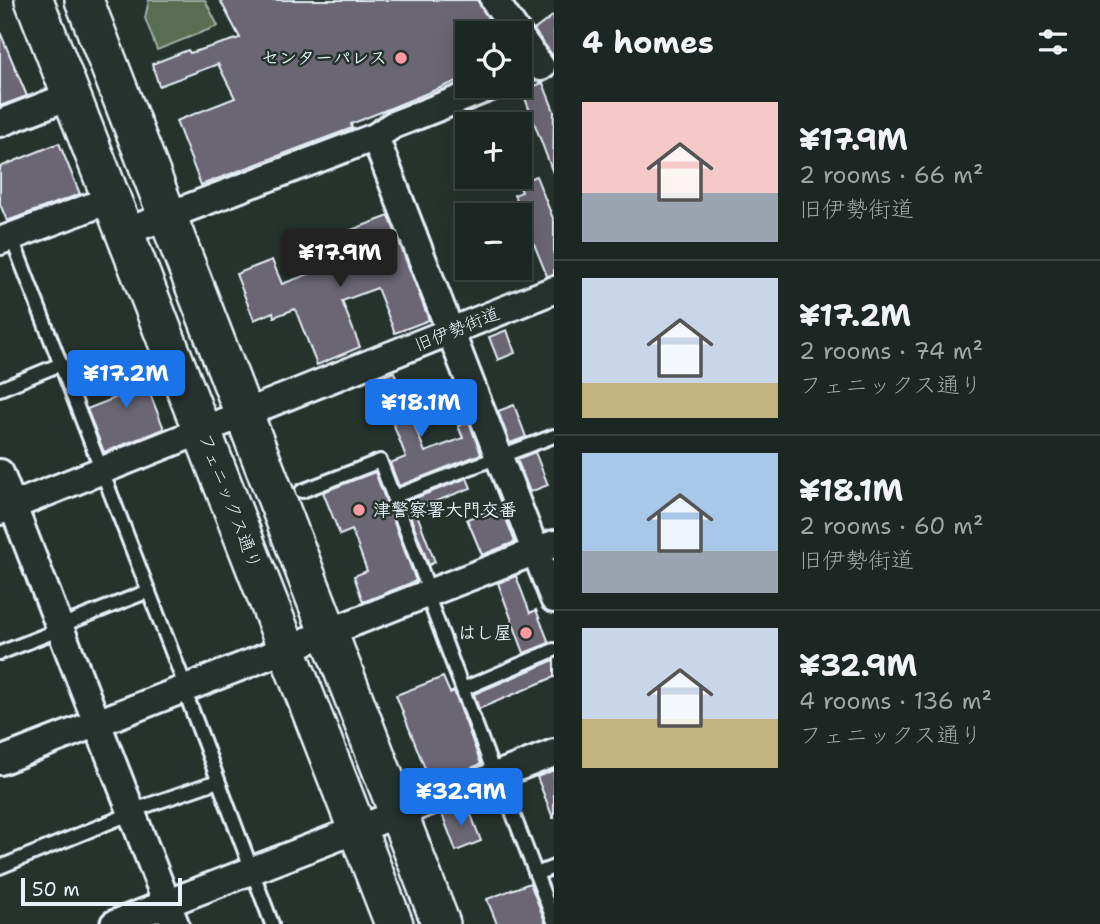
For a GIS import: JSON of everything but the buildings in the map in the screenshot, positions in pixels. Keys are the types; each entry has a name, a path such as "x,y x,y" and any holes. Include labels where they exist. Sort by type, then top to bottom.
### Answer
{"street":[{"name":"フェニックス通り","path":"34,0 394,924"},
{"path":"84,0 441,924"},
{"path":"494,0 509,21"},
{"path":"0,123 72,95"},
{"path":"6,238 119,215 168,215 375,138 393,125 462,98"},
{"path":"375,138 499,458 545,548 554,599"},
{"name":"旧伊勢街道","path":"7,509 554,290"},
{"path":"0,473 7,509 61,628 171,914"},
{"path":"0,761 545,548"},
{"path":"114,924 171,914 252,871 554,753"}],"lane":[{"path":"6,238 61,364 149,591 272,924"},
{"path":"0,389 61,364"},
{"path":"393,497 554,436"},
{"path":"302,491 380,461 463,689 554,921"},
{"path":"0,653 149,591"},
{"path":"463,689 554,650"},
{"path":"0,867 132,812 218,781"},
{"path":"536,874 554,867"}],"green space":[{"path":"149,0 205,0 218,26 157,50 145,18"}],"place":[{"name":"センターパレス","path":"401,58"},
{"name":"津警察署大門交番","path":"359,510"},
{"name":"はし屋","path":"526,633"}]}
